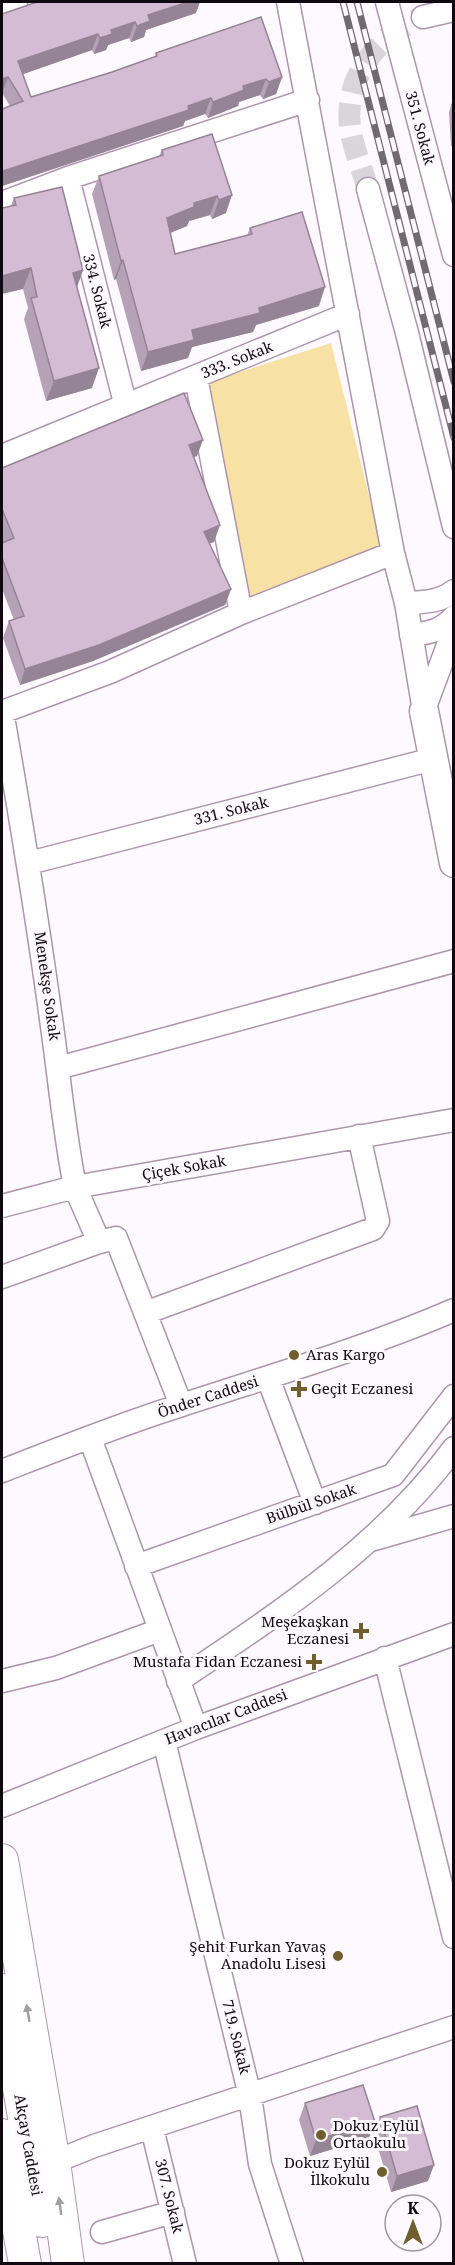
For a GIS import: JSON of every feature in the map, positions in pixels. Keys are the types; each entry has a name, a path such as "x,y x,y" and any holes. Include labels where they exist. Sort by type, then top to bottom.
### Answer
{"highway":[{"path":"2,1860 54,2162 68,2264"},
{"name":"Akçay Caddesi","path":"2,1990 50,2264"},
{"name":"Akçay Caddesi","path":"2,2135 25,2264"},
{"path":"2,2219 9,2264"}],"main road":[{"path":"424,711 453,863"}],"street":[{"path":"2,7 16,2"},
{"path":"288,2 393,554 406,603 424,711"},
{"name":"351. Sokak","path":"387,2 453,255"},
{"path":"423,17 453,10"},
{"path":"2,203 68,178 308,100"},
{"name":"334. Sokak","path":"68,178 125,404"},
{"path":"368,189 407,333 453,527"},
{"name":"333. Sokak","path":"2,456 348,314"},
{"path":"196,377 241,613"},
{"path":"2,712 111,672 241,613 393,554"},
{"path":"406,603 429,602 446,597 453,591"},
{"path":"413,646 446,626 453,617"},
{"path":"424,711 453,629"},
{"path":"413,646 444,651"},
{"name":"Menekşe Sokak","path":"2,712 29,863 58,1068 64,1130 75,1187"},
{"name":"331. Sokak","path":"29,863 433,759"},
{"path":"58,1068 453,961"},
{"name":"Çiçek Sokak","path":"75,1187 453,1120"},
{"path":"145,1313 373,1229 378,1221 359,1136"},
{"path":"2,1206 75,1187 99,1242"},
{"path":"2,1277 116,1238 181,1405"},
{"name":"Önder Caddesi","path":"415,1327 453,1310"},
{"name":"Önder Caddesi","path":"2,1470 181,1405 268,1378 415,1327 453,1317"},
{"path":"268,1378 315,1503"},
{"name":"Bülbül Sokak","path":"136,1566 393,1475 453,1396"},
{"path":"90,1438 196,1728"},
{"path":"178,1681 278,1614 370,1540 434,1475 453,1448"},
{"path":"370,1540 453,1516"},
{"path":"2,1681 57,1668 160,1630"},
{"name":"Havacılar Caddesi","path":"2,1806 196,1728 453,1634"},
{"path":"386,1658 453,1937"},
{"name":"719. Sokak","path":"164,1741 250,2096 260,2164 291,2264"},
{"path":"54,2162 94,2146 453,2027"},
{"name":"307. Sokak","path":"152,2128 185,2264"},
{"path":"102,2232 173,2212"}],"shaded area":[{"path":"331,343 382,548 249,601 209,382"}],"building":[{"path":"37,2 188,2 148,15 150,21 137,26 135,22 111,30 112,34 100,38 98,34 18,61 31,97 112,72 157,56 156,53 261,17 282,77 269,82 266,79 243,86 244,90 213,102 211,98 188,106 189,110 3,171 2,175 2,109 23,101 8,77 2,79 2,14"},
{"path":"212,134 232,195 219,200 217,196 194,203 194,207 167,218 175,254 252,234 250,228 302,212 325,287 259,308 260,313 192,330 194,340 148,352 99,176 163,155 162,150"},
{"path":"62,187 83,270 73,273 99,368 54,381 31,298 37,297 31,268 2,276 2,208 16,205 14,198"},
{"path":"184,393 203,440 189,445 220,525 204,532 231,589 99,645 25,669 9,621 24,616 2,558 2,543 14,538 2,509 2,468"},
{"path":"363,2085 375,2122 316,2140 305,2103"},
{"path":"417,2106 434,2165 397,2176 380,2117"}],"tunnel":[{"path":"368,189 350,127 353,91 367,60 379,46 407,25 423,17"}],"railway":[{"path":"343,2 454,438"},
{"path":"357,2 454,382"}],"place":[{"name":"Aras Kargo","path":"294,1355"},
{"name":"Geçit Eczanesi","path":"299,1389"},
{"name":"Meşekaşkan Eczanesi","path":"361,1631"},
{"name":"Mustafa Fidan Eczanesi","path":"314,1662"},
{"name":"Şehit Furkan Yavaş Anadolu Lisesi","path":"338,1956"},
{"name":"Dokuz Eylül Ortaokulu","path":"321,2135"},
{"name":"Dokuz Eylül İlkokulu","path":"382,2172"}]}
